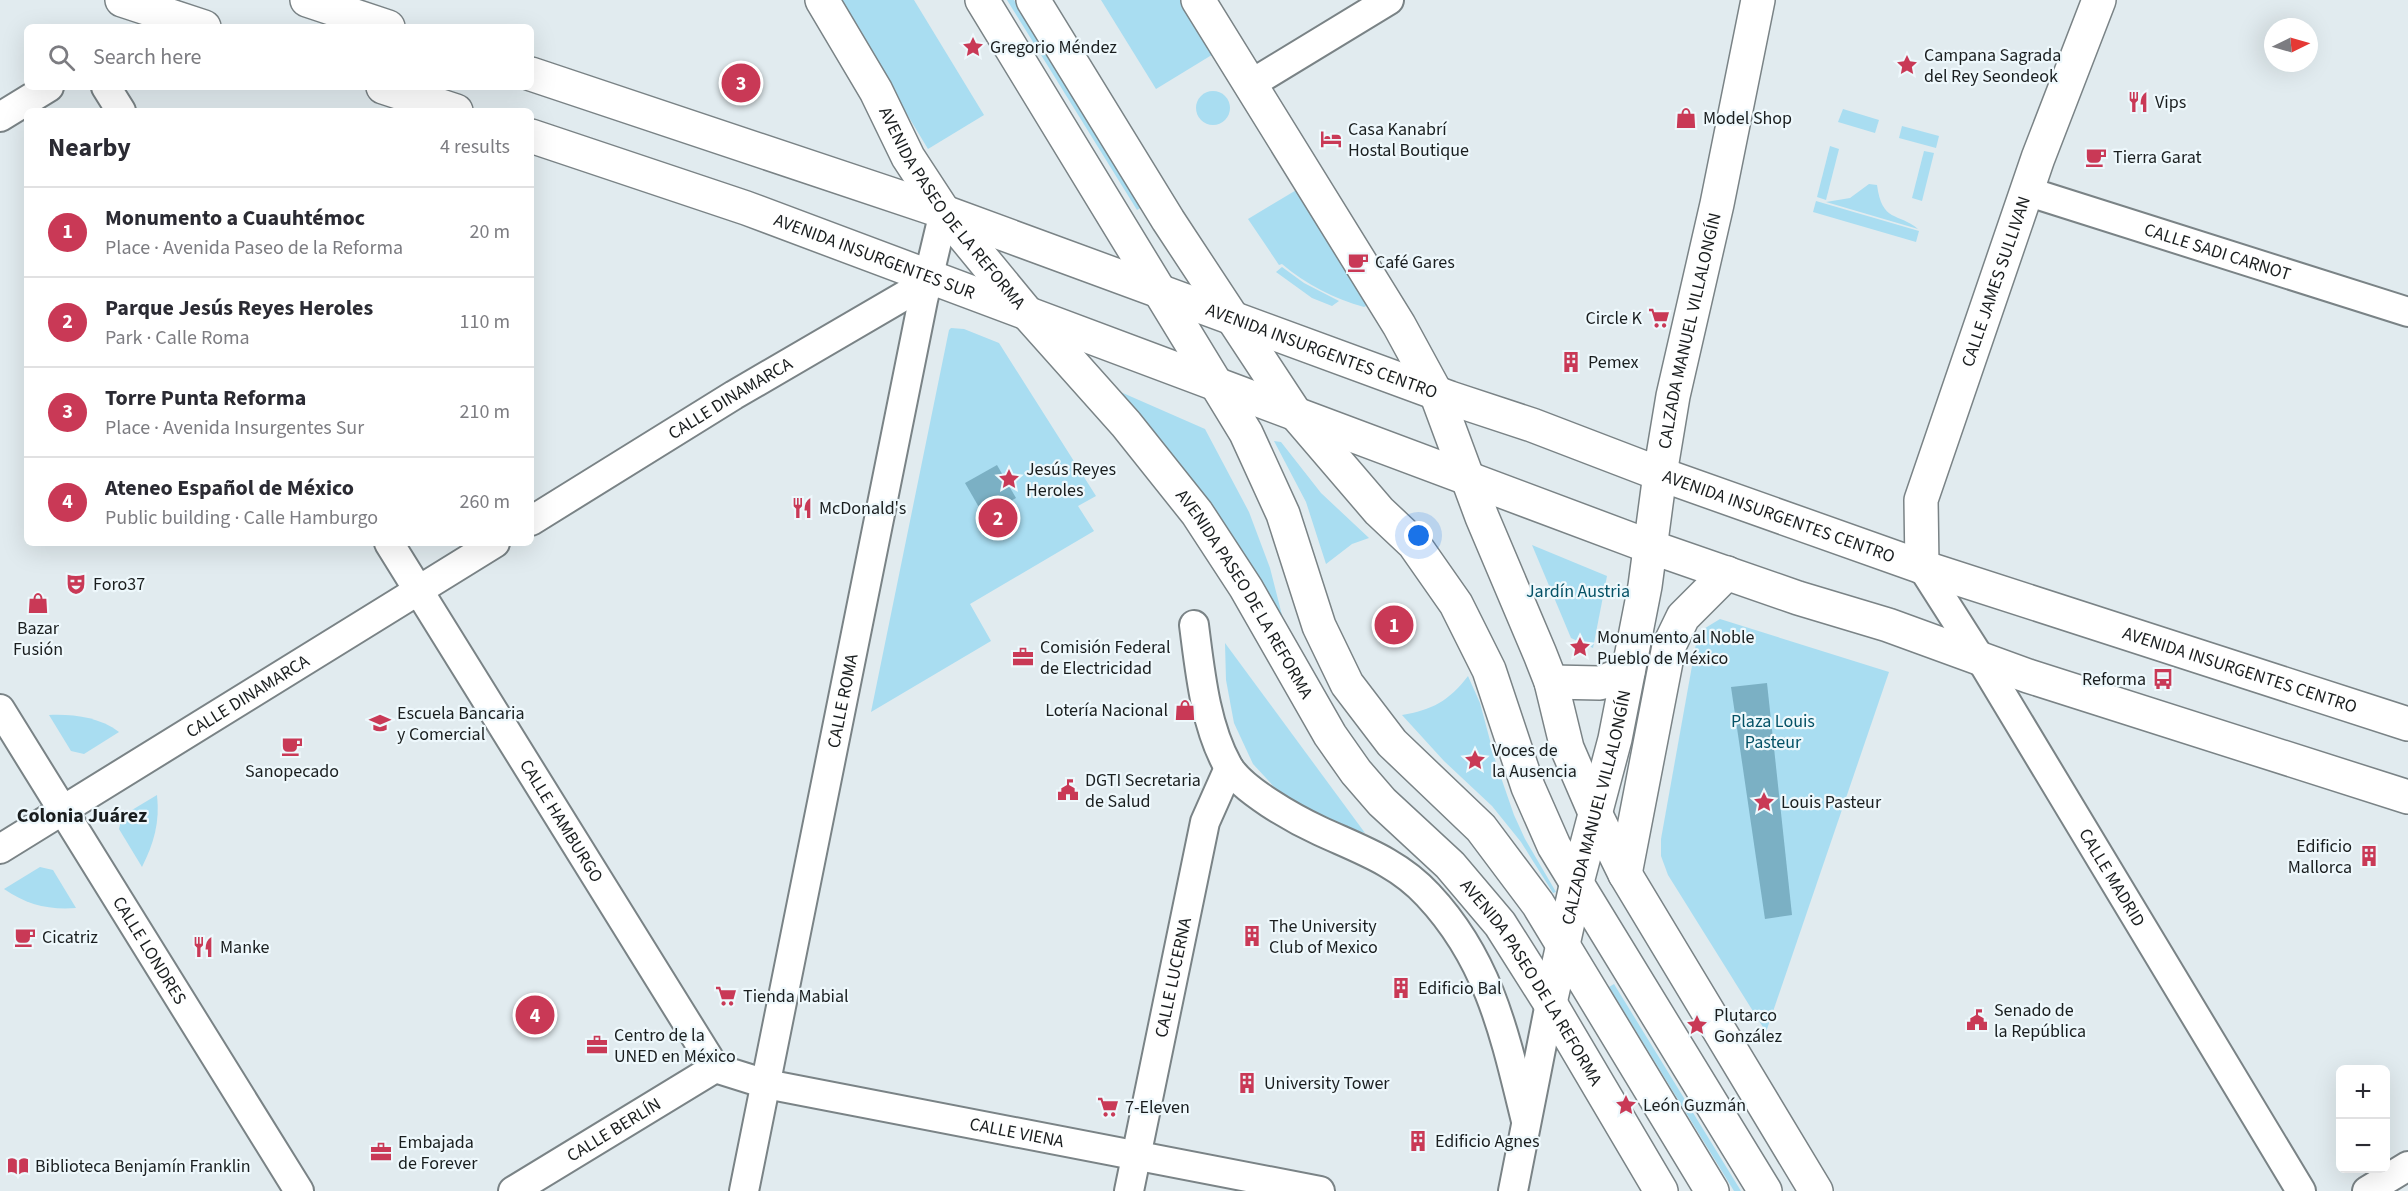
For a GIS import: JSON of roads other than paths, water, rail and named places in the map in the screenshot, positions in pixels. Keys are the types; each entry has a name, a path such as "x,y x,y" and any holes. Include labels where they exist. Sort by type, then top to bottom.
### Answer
{"main road":[{"path":"122,0 157,21 180,24"},
{"path":"307,0 379,24"},
{"name":"AVENIDA PASEO DE LA REFORMA","path":"822,0 876,91 908,157 944,212 1027,313 1169,476 1197,513 1246,588 1330,735 1356,772 1382,802 1471,887 1500,924 1550,1003 1661,1191"},
{"path":"982,0 1246,433 1283,514 1319,626 1347,684 1392,743 1481,828 1538,904 1712,1191"},
{"path":"1033,0 1168,220 1295,413 1372,503 1414,544 1456,604 1489,670 1528,787 1554,846 1576,886 1765,1191"},
{"path":"1198,0 1399,325 1436,393 1482,517 1551,682 1567,748 1596,815 1625,874 1816,1191"},
{"name":"CALZADA MANUEL VILLALONGÍN","path":"1550,1003 1562,942 1615,739 1629,672 1652,547 1660,474 1673,396 1717,204 1758,0"},
{"name":"CALLE JAMES SULLIVAN","path":"1922,567 1921,500 2026,191 2098,0"},
{"path":"534,75 944,212 1158,290"},
{"path":"392,90 447,108"},
{"name":"AVENIDA INSURGENTES SUR","path":"534,137 746,207 1216,384"},
{"name":"AVENIDA INSURGENTES CENTRO","path":"1158,290 1436,393 1532,425 1660,474 1922,567 2408,724"},
{"path":"1216,384 1727,573 2028,676 2408,797"},
{"path":"1625,874 1669,646 1683,617 1727,573"},
{"path":"1551,682 1600,683 1629,672"}],"street":[{"path":"1251,84 1389,0"},
{"path":"0,117 44,90"},
{"path":"108,90 119,108"},
{"name":"CALLE SADI CARNOT","path":"2026,191 2408,312"},
{"name":"CALLE ROMA","path":"744,1191 944,212"},
{"name":"CALLE DINAMARCA","path":"534,518 734,395 909,293 930,277"},
{"name":"CALLE HAMBURGO","path":"391,546 715,1068"},
{"name":"CALLE DINAMARCA","path":"0,849 490,546"},
{"name":"CALLE MADRID","path":"1922,567 1980,658 2301,1191"},
{"name":"AVENIDA PASEO DE LA REFORMA","path":"1194,625 1209,713 1215,735 1229,768 1251,789 1285,813 1398,868 1427,894 1455,927 1479,967 1498,1012 1526,1121"},
{"name":"CALLE LONDRES","path":"0,709 298,1191"},
{"name":"CALLE LUCERNA","path":"1129,1191 1205,822 1229,768"},
{"name":"CALZADA MANUEL VILLALONGÍN","path":"1513,1191 1550,1003"},
{"name":"CALLE VIENA","path":"715,1068 766,1084 1320,1191"},
{"name":"CALLE BERLÍN","path":"513,1191 715,1068"},
{"path":"2367,1191 2408,1166"}],"place":[{"name":"Gregorio Méndez","path":"973,47"},
{"name":"Campana Sagrada del Rey Seondeok","path":"1907,65"},
{"name":"Torre Punta Reforma","path":"741,83"},
{"name":"Vips","path":"2138,102"},
{"name":"Model Shop","path":"1686,118"},
{"name":"Casa Kanabrí Hostal Boutique","path":"1331,139"},
{"name":"Tierra Garat","path":"2096,157"},
{"name":"Café Gares","path":"1358,262"},
{"name":"Circle K","path":"1659,318"},
{"name":"Pemex","path":"1571,362"},
{"name":"Jesús Reyes Heroles","path":"1009,479"},
{"name":"McDonald's","path":"802,508"},
{"name":"Parque Jesús Reyes Heroles","path":"998,518"},
{"name":"Foro37","path":"76,584"},
{"name":"Bazar Fusión","path":"38,603"},
{"name":"Monumento a Cuauhtémoc","path":"1394,625"},
{"name":"Monumento al Noble Pueblo de México","path":"1580,647"},
{"name":"Comisión Federal de Electricidad","path":"1023,657"},
{"name":"Reforma","path":"2163,679"},
{"name":"Lotería Nacional","path":"1185,710"},
{"name":"Escuela Bancaria y Comercial","path":"380,723"},
{"name":"Sanopecado","path":"292,746"},
{"name":"Voces de la Ausencia","path":"1475,760"},
{"name":"DGTI Secretaria de Salud","path":"1068,790"},
{"name":"Louis Pasteur","path":"1764,802"},
{"name":"Edificio Mallorca","path":"2369,856"},
{"name":"The University Club of Mexico","path":"1252,936"},
{"name":"Cicatriz","path":"25,937"},
{"name":"Manke","path":"203,947"},
{"name":"Edificio Bal","path":"1401,988"},
{"name":"Tienda Mabial","path":"726,996"},
{"name":"Ateneo Español de México","path":"535,1015"},
{"name":"Senado de la República","path":"1977,1020"},
{"name":"Plutarco González","path":"1697,1025"},
{"name":"Centro de la UNED en México","path":"597,1045"},
{"name":"University Tower","path":"1247,1083"},
{"name":"León Guzmán","path":"1626,1105"},
{"name":"7-Eleven","path":"1108,1107"},
{"name":"Edificio Agnes","path":"1418,1141"},
{"name":"Embajada de Forever","path":"381,1152"},
{"name":"Biblioteca Benjamín Franklin","path":"18,1166"}],"district":[{"name":"Colonia Juárez","path":"82,816"}],"park label":[{"name":"Jardín Austria","path":"1578,591"},
{"name":"Plaza Louis Pasteur","path":"1773,731"}]}
